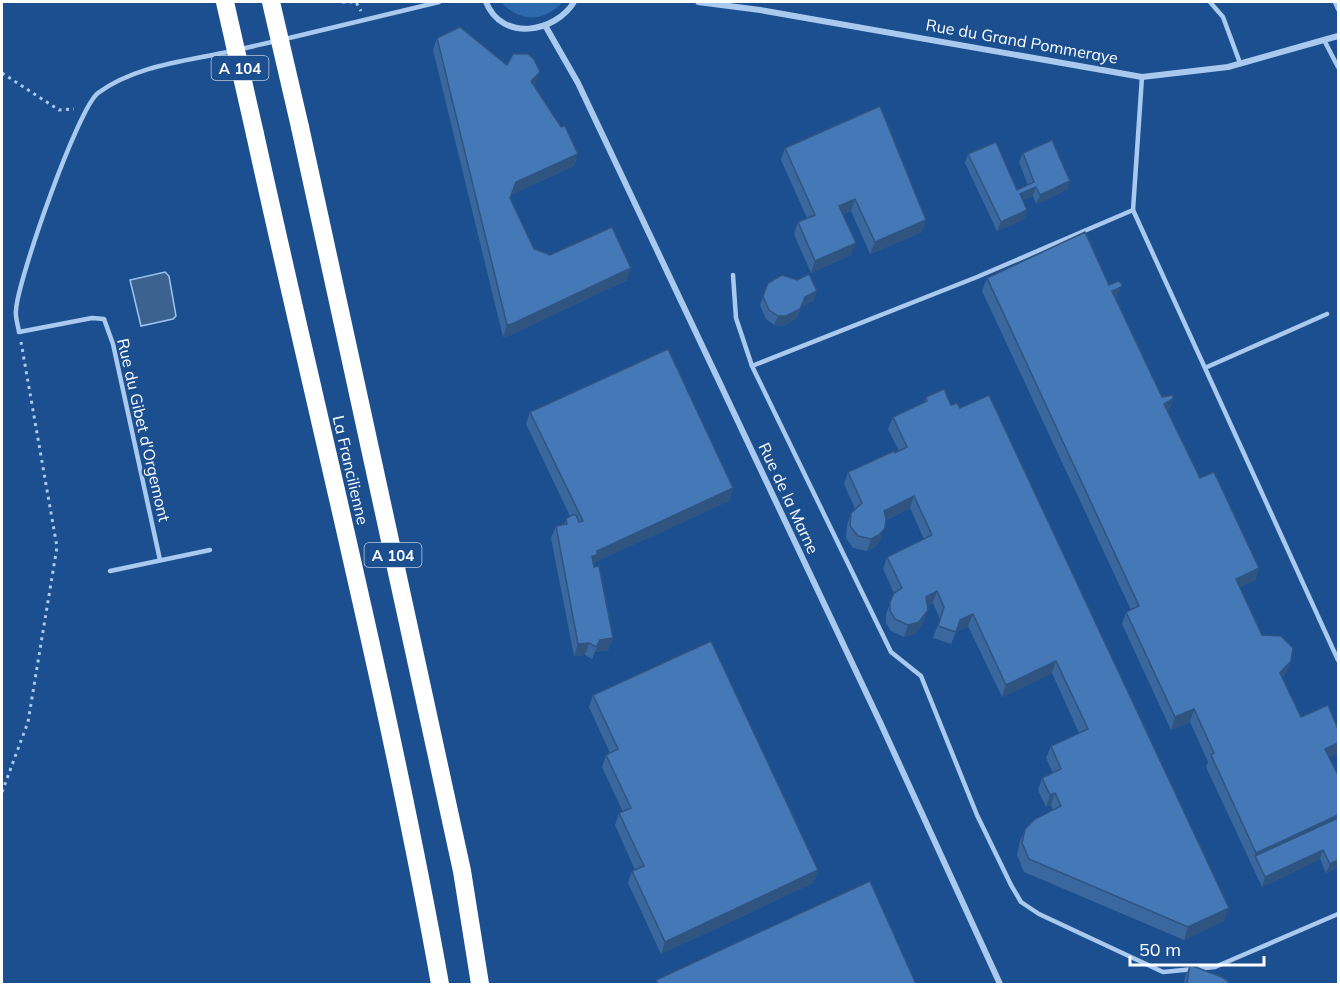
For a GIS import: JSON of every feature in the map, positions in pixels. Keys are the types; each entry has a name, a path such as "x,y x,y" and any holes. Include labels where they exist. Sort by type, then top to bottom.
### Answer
{"highway":[{"name":"La Francilienne","path":"225,2 377,668 440,984"},
{"name":"La Francilienne","path":"271,2 462,871 480,984"}],"street":[{"path":"486,2 499,18 513,27 530,30 546,27 558,21 574,2"},
{"name":"Rue du Grand Pommeraye","path":"698,2 760,10 1142,77 1240,63 1338,36"},
{"name":"Rue de la Marne","path":"546,27 578,83 880,722 1000,984"}],"lane":[{"path":"19,332 15,310 27,267 74,132 96,94 134,73 440,2"},
{"path":"760,10 761,2"},
{"path":"1210,2 1223,17 1231,32 1240,63"},
{"path":"1335,2 1338,9"},
{"path":"1324,40 1338,67"},
{"path":"1142,77 1133,210 1207,368 1338,660"},
{"path":"752,366 977,277 1133,210"},
{"path":"733,275 736,318 752,366 891,652 921,676 977,815 1021,902 1039,914 1163,972 1215,967 1338,914"},
{"path":"1207,368 1327,314"},
{"name":"Rue du Gibet d'Orgemont","path":"19,332 92,318 104,319 113,344 160,560"},
{"path":"110,571 210,550"}],"path":[{"path":"2,73 59,110 88,108"},
{"path":"2,792 28,722 57,548 19,332"}],"shaded area":[{"path":"501,2 563,2 548,13 524,17 508,9"},
{"path":"165,272 169,276 176,316 173,319 141,326 130,280"}],"building":[{"path":"460,27 507,65 513,54 528,54 534,59 540,72 531,81 561,127 565,126 578,154 516,182 510,198 534,249 550,255 612,227 631,268 507,325 437,38"},
{"path":"880,106 926,220 875,242 855,199 839,206 856,243 815,261 798,222 815,215 785,148"},
{"path":"1052,140 1070,181 1040,195 1036,187 1020,194 1027,210 1001,222 968,154 996,142 1017,190 1034,182 1023,153"},
{"path":"1085,232 1109,285 1118,281 1122,284 1121,287 1112,291 1162,397 1173,395 1173,399 1164,404 1200,478 1214,472 1259,568 1236,579 1262,635 1281,636 1293,648 1291,661 1280,673 1301,717 1328,705 1338,729 1338,743 1325,749 1338,775 1338,815 1256,853 1211,755 1214,753 1194,709 1175,717 1126,612 1139,606 987,278"},
{"path":"809,274 817,291 805,297 800,309 786,316 778,316 769,310 763,296 768,283 782,275 797,280"},
{"path":"668,349 733,488 597,551 597,555 592,556 594,567 599,566 613,638 600,640 596,647 589,643 578,644 556,526 567,524 566,519 572,515 576,515 579,522 583,521 530,412"},
{"path":"944,389 951,405 957,403 960,408 989,395 1229,908 1188,927 1029,859 1022,843 1025,829 1035,819 1061,806 1055,793 1050,795 1042,778 1061,769 1051,746 1088,729 1056,661 1006,685 973,614 960,620 956,632 938,626 944,607 937,591 926,597 928,610 919,622 908,625 895,619 890,611 890,602 894,593 902,588 887,557 932,535 914,496 884,511 885,528 879,535 871,539 858,536 850,526 851,513 862,503 848,472 907,447 893,417 927,401 926,397"},
{"path":"711,641 818,870 665,942 632,871 644,866 619,813 631,808 606,755 618,749 593,695"},
{"path":"1338,818 1338,860 1330,864 1323,850 1265,877 1255,856"},
{"path":"870,881 916,984 658,984 656,980"},
{"path":"1190,965 1222,977 1231,984 1187,983"}]}
